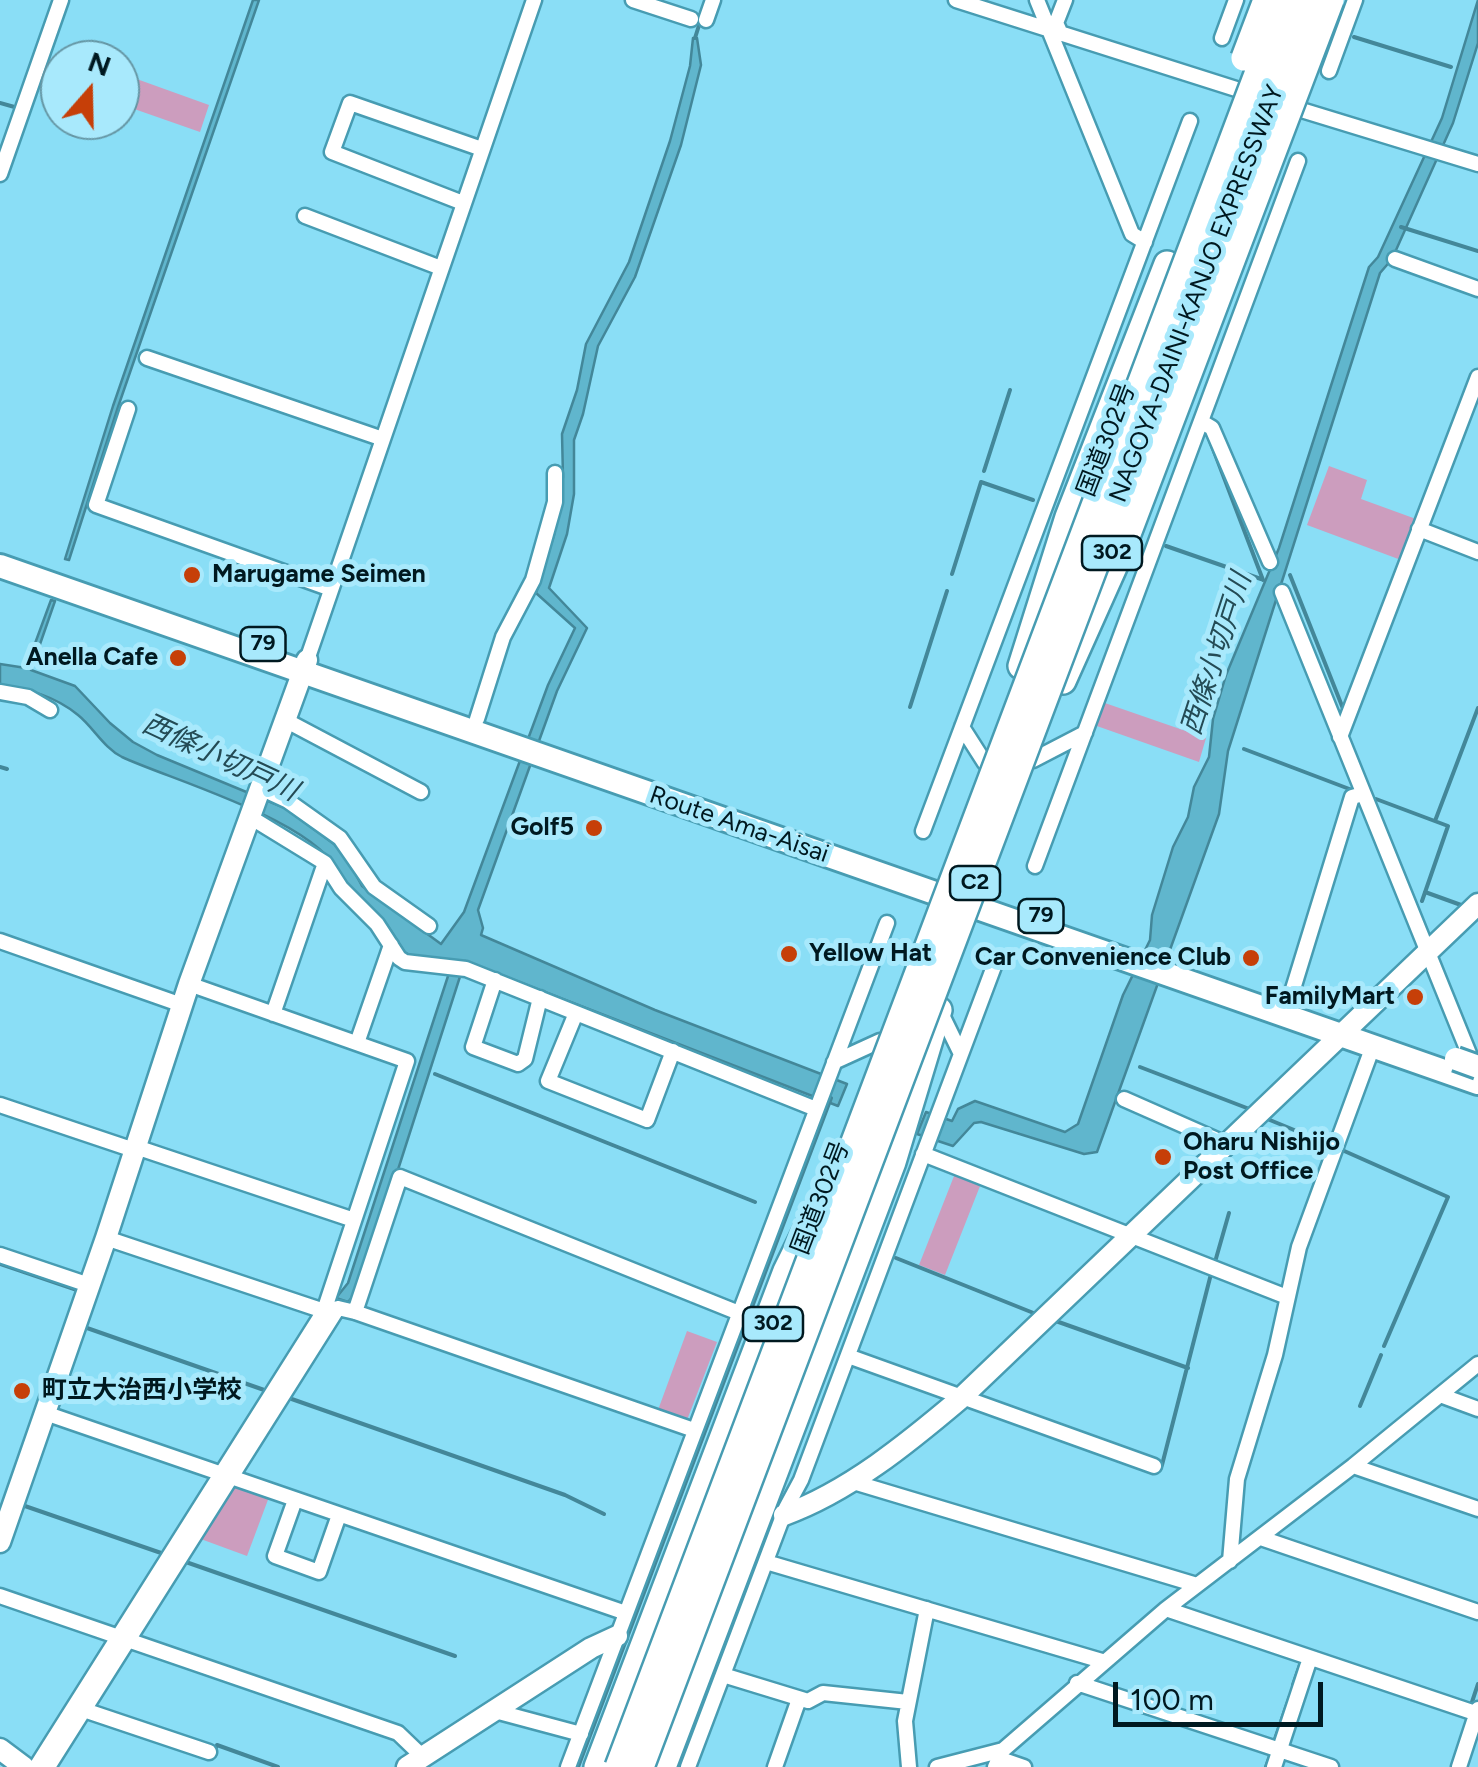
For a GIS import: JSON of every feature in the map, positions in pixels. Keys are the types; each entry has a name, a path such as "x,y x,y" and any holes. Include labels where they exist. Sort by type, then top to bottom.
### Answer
{"highway":[{"path":"1021,666 1068,517 1266,0"},
{"name":"NAGOYA-DAINI-KANJO EXPRESSWAY","path":"618,1767 1285,0"},
{"name":"NAGOYA-DAINI-KANJO EXPRESSWAY","path":"641,1767 1310,0"},
{"name":"302","path":"1240,208 1320,0"},
{"path":"1063,681 1124,547 1331,0"},
{"name":"国道302号","path":"606,1767 1137,361 1162,317 1240,208"},
{"name":"国道302号","path":"653,1767 1240,208"},
{"path":"664,1767 893,1162 940,1010"},
{"path":"596,1767 786,1271 816,1210"}],"main road":[{"name":"Route Ama-Aisai","path":"0,551 304,666 477,719 532,745"},
{"name":"Route Ama-Aisai","path":"0,566 304,666 1470,1072"},
{"name":"Route Ama-Aisai","path":"1165,967 1288,1002 1373,1046 1470,1072"}],"street":[{"path":"0,174 61,0"},
{"path":"0,1542 189,984 331,589 534,0"},
{"path":"633,0 698,20 713,0"},
{"path":"956,0 1478,164"},
{"path":"1037,0 1054,32 1132,234 1145,242"},
{"path":"1054,32 1065,0"},
{"path":"1222,38 1236,0"},
{"path":"1329,71 1355,0"},
{"path":"463,203 332,152 350,103 482,150"},
{"path":"924,831 1190,122"},
{"path":"1035,866 1298,161"},
{"path":"1240,208 1263,256"},
{"path":"305,216 441,268"},
{"path":"1132,277 1220,241"},
{"path":"1395,259 1478,290"},
{"path":"146,358 383,439"},
{"path":"1340,736 1478,377"},
{"path":"128,409 96,505 331,589"},
{"path":"1202,422 1212,428 1270,562"},
{"path":"477,719 503,637 533,580 555,502 556,473"},
{"path":"1418,529 1478,552"},
{"path":"1282,592 1428,952 1470,1072"},
{"path":"0,692 28,697 50,710"},
{"path":"285,720 421,792"},
{"path":"962,727 984,763"},
{"path":"1033,760 1085,733"},
{"path":"1288,1002 1352,797 1364,794"},
{"path":"255,802 288,801 340,838 374,887 429,926"},
{"path":"255,802 325,863 405,962 466,969 818,1105"},
{"path":"273,1014 325,863"},
{"path":"784,1515 807,1507 850,1481 921,1432 960,1399 1477,907"},
{"path":"568,1767 887,923"},
{"path":"0,942 182,1005"},
{"path":"358,1043 392,945"},
{"path":"688,1767 996,962"},
{"path":"495,980 473,1047 518,1064 525,1058 540,998"},
{"path":"36,1767 123,1638 331,1310 354,1220 407,1061 189,984"},
{"path":"940,1010 960,1054"},
{"path":"576,1012 548,1081 647,1120 673,1052"},
{"path":"832,1068 880,1041"},
{"path":"1230,1561 1237,1479 1275,1355 1299,1247 1373,1046"},
{"path":"1124,1099 1226,1144"},
{"path":"0,1105 354,1220"},
{"path":"925,1147 1129,1238 1287,1297"},
{"path":"355,1312 400,1177 738,1313"},
{"path":"106,1238 331,1310 355,1312 694,1430"},
{"path":"0,1255 90,1285"},
{"path":"848,1356 1154,1466"},
{"path":"999,1758 1102,1661 1478,1364"},
{"path":"1440,1395 1478,1408"},
{"path":"45,1414 626,1613"},
{"path":"1353,1466 1478,1510"},
{"path":"850,1481 1197,1585"},
{"path":"296,1500 275,1556 319,1572 339,1515"},
{"path":"1260,1538 1478,1612"},
{"path":"766,1562 1102,1661"},
{"path":"0,1596 398,1734 415,1762 591,1648 618,1636"},
{"path":"910,1767 905,1722 926,1609"},
{"path":"1166,1609 1478,1712 1459,1767"},
{"path":"48,1767 123,1638"},
{"path":"1274,1767 1310,1658"},
{"path":"722,1675 808,1701 823,1694 908,1702"},
{"path":"1078,1683 1332,1767"},
{"path":"775,1767 800,1699"},
{"path":"84,1710 209,1752"},
{"path":"495,1710 581,1734"},
{"path":"0,1749 24,1767"},
{"path":"937,1767 999,1758 1024,1767"}],"shaded area":[{"path":"253,0 259,0 69,560 65,559 113,406"},
{"path":"1478,0 1478,43 1453,123 1392,259 1380,273 1228,751 1219,814 1097,1152 1084,1154 981,1122 974,1123 953,1146 917,1134 926,1112 952,1121 958,1109 975,1101 1065,1132 1078,1124 1123,995 1150,940 1152,915 1173,847 1209,757 1213,719 1226,675 1279,548 1369,267 1378,257 1442,118"},
{"path":"693,38 697,38 701,65 681,145 635,277 598,346 574,440 574,494 567,534 549,588 587,628 557,691 478,910 481,935 655,1010 847,1084 838,1106 465,961 360,1288 348,1302 336,1298 348,1283 449,973 405,953 387,925 340,877 328,857 306,839 243,805 122,757 60,703 31,691 0,685 0,664 26,668 51,600 55,601 31,670 75,686 133,742 285,808 334,844 347,858 362,886 441,944 464,912 548,685 575,628 536,593 554,535 563,477 562,434 577,390 586,344 629,262 670,141 690,66"},
{"path":"140,80 209,105 200,132 140,111"},
{"path":"1329,466 1367,480 1361,499 1416,519 1401,560 1307,525"},
{"path":"1102,702 1206,738 1199,762 1094,725"},
{"path":"956,1171 982,1181 945,1275 919,1265"},
{"path":"687,1331 717,1342 687,1420 658,1410"},
{"path":"233,1484 269,1497 247,1556 198,1538"}],"waterway":[{"path":"695,38 701,19"},
{"path":"1354,37 1451,67"},
{"path":"0,103 18,108"},
{"path":"1401,227 1478,251"},
{"path":"984,471 1010,390"},
{"name":"西條小切戸川","path":"1207,433 1263,580"},
{"path":"952,574 981,482 1033,500"},
{"name":"西條小切戸川","path":"1166,546 1261,579"},
{"path":"1290,575 1344,711"},
{"path":"910,707 947,591"},
{"path":"1435,821 1478,708"},
{"path":"1244,749 1352,790"},
{"path":"0,767 7,769"},
{"path":"1376,799 1448,826 1422,901"},
{"path":"1425,892 1461,905"},
{"path":"1140,1067 1252,1110"},
{"path":"435,1074 755,1202"},
{"path":"578,1767 831,1098"},
{"path":"1265,1118 1333,1146"},
{"path":"1342,1150 1448,1197 1384,1346"},
{"path":"1215,1262 1229,1213"},
{"path":"896,1258 1036,1314"},
{"path":"0,1264 77,1290"},
{"path":"1162,1465 1211,1274"},
{"path":"1053,1320 1188,1368"},
{"path":"87,1328 267,1391"},
{"path":"1360,1406 1381,1355"},
{"path":"286,1397 565,1495 604,1514"},
{"path":"22,1505 164,1554"},
{"path":"183,1561 455,1656"},
{"path":"1293,1685 1301,1662"},
{"path":"1468,1704 1471,1705 1478,1684"},
{"path":"1274,1742 1290,1696"},
{"path":"206,1757 211,1759 217,1745 278,1767"},
{"path":"1266,1767 1271,1753"}],"place":[{"name":"Marugame Seimen","path":"192,575"},
{"name":"Anella Cafe","path":"178,658"},
{"name":"Golf5","path":"594,828"},
{"name":"Yellow Hat","path":"789,954"},
{"name":"Car Convenience Club","path":"1251,958"},
{"name":"FamilyMart","path":"1415,997"},
{"name":"Oharu Nishijo Post Office","path":"1163,1157"},
{"name":"町立大治西小学校","path":"22,1391"}]}
